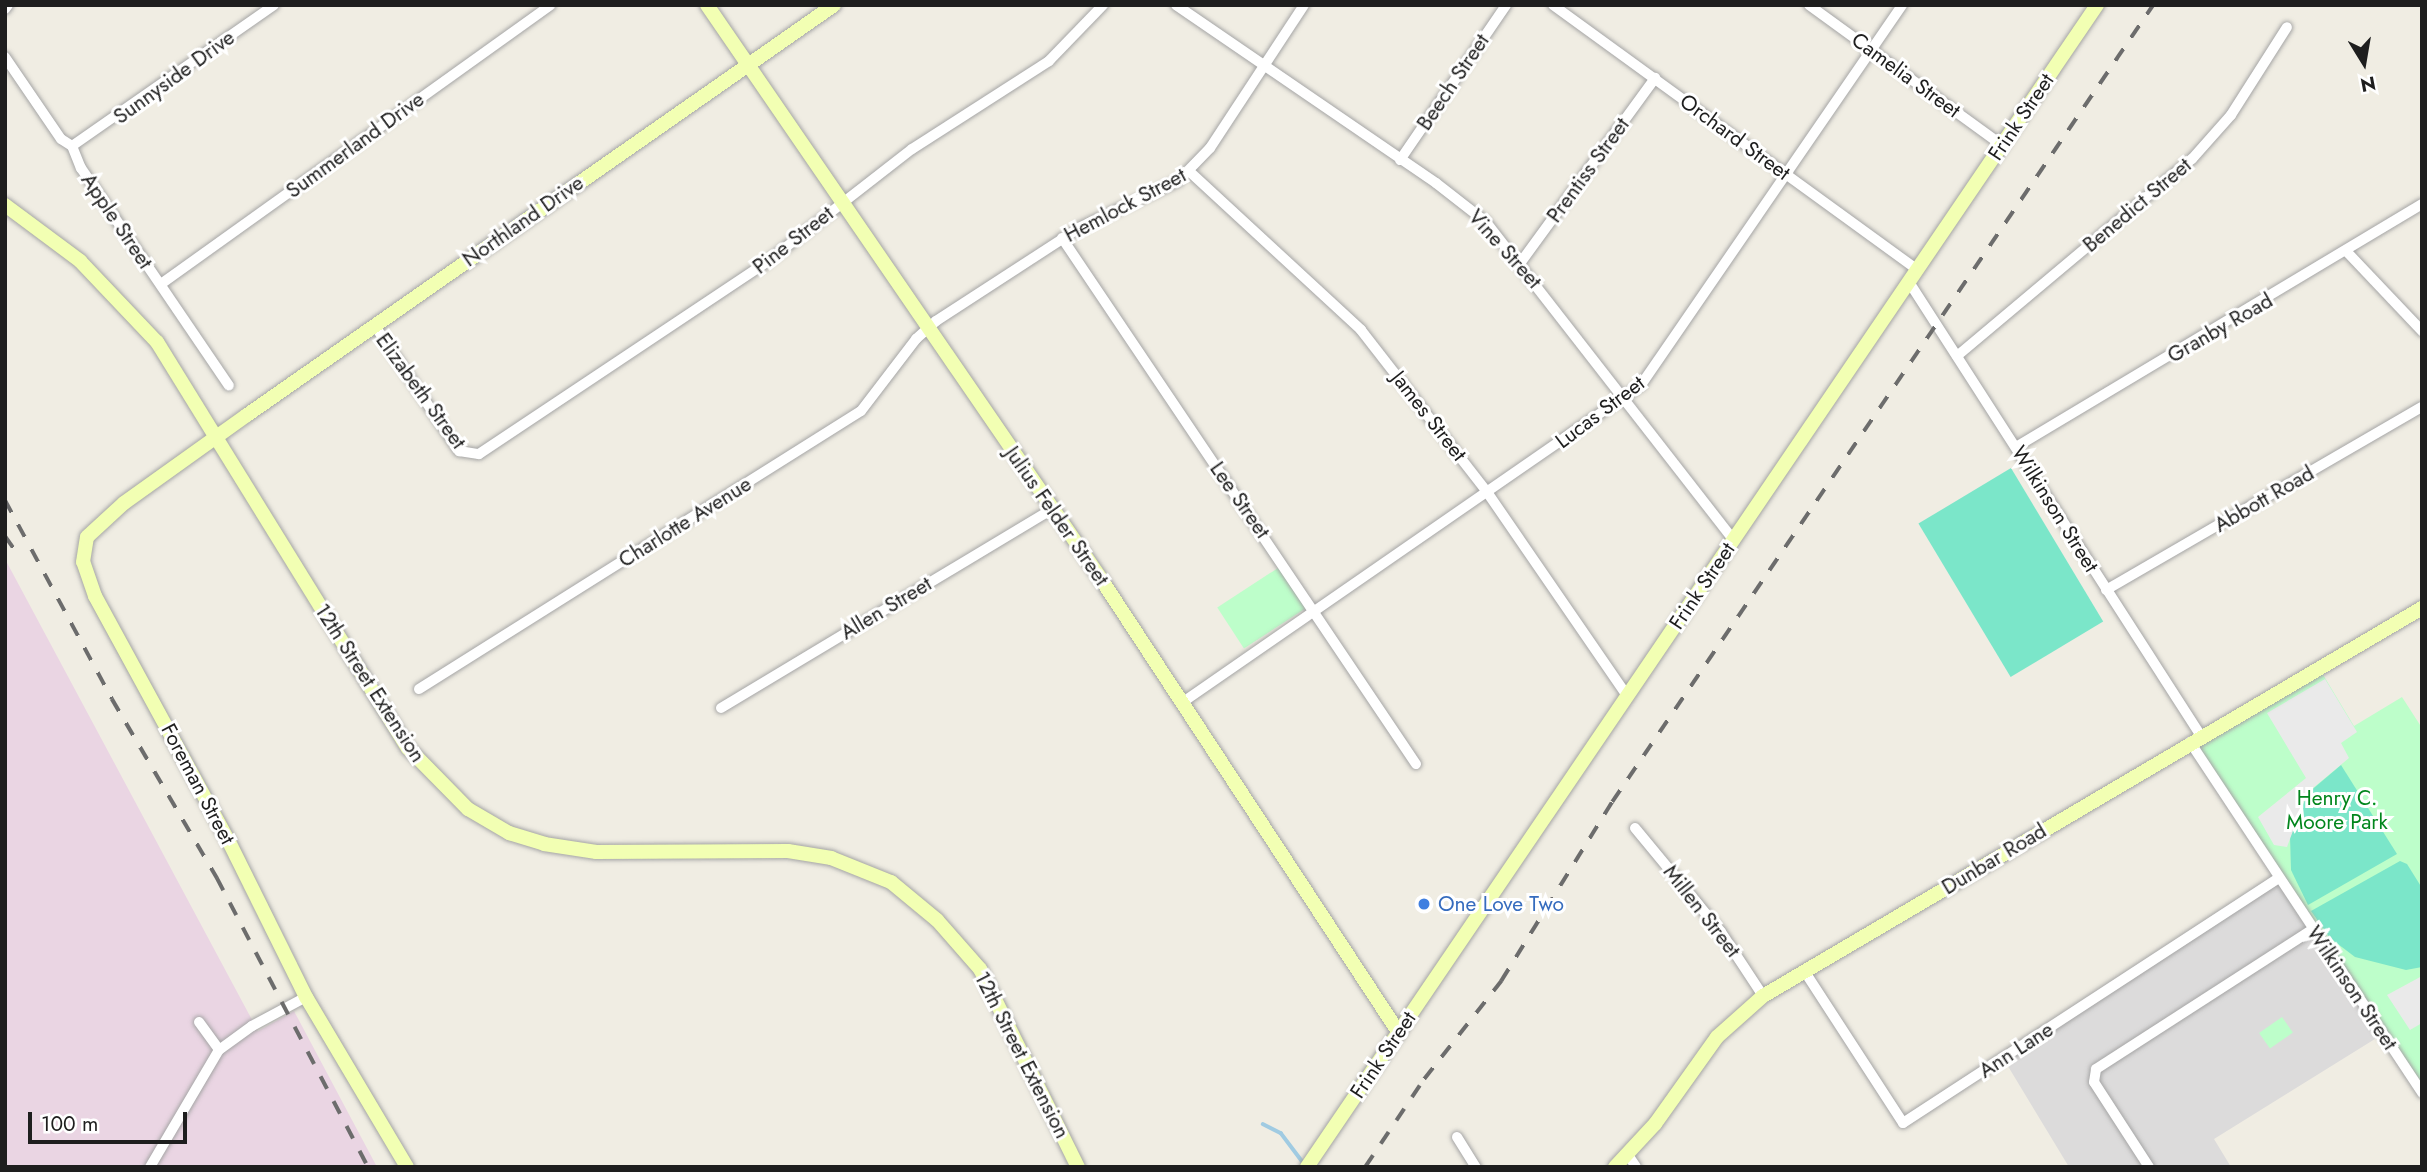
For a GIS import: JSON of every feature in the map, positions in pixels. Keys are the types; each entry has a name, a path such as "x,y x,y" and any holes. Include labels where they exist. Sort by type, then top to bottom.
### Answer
{"street":[{"name":"Sunnyside Drive","path":"72,146 274,5"},
{"name":"Summerland Drive","path":"161,284 550,5"},
{"name":"Julius Felder Street","path":"707,5 1183,702 1399,1033"},
{"name":"Northland Drive","path":"213,439 834,5"},
{"name":"Pine Street","path":"469,455 488,450 768,261 912,149 1049,61 1103,5"},
{"name":"Vine Street","path":"1176,5 1462,201 1521,262 1733,539"},
{"name":"Hemlock Street","path":"927,328 1062,238 1190,172 1304,5"},
{"name":"Beech Street","path":"1400,160 1506,5"},
{"name":"Orchard Street","path":"1553,5 1917,269"},
{"name":"Camelia Street","path":"1809,5 2003,145"},
{"name":"Lucas Street","path":"1183,702 1314,608 1624,398 1649,376 1902,5"},
{"name":"Frink Street","path":"1307,1167 2097,5"},
{"name":"Benedict Street","path":"1957,356 2192,159 2231,115 2287,27"},
{"name":"Apple Street","path":"5,57 61,139 72,146 81,168 229,386"},
{"name":"Prentiss Street","path":"1521,262 1655,79"},
{"name":"James Street","path":"1190,172 1361,330 1487,492 1627,696"},
{"name":"Granby Road","path":"2015,447 2348,253 2422,204"},
{"name":"12th Street Extension","path":"5,205 80,261 157,342 213,439 408,748 468,809 509,833 544,844 596,852 788,851 864,869 891,882 937,920 980,969 1078,1167"},
{"name":"Lee Street","path":"1062,238 1314,608 1416,764"},
{"path":"2348,253 2422,331"},
{"name":"Wilkinson Street","path":"1909,282 2106,590 2279,878 2422,1093"},
{"name":"Elizabeth Street","path":"375,326 459,450 469,455"},
{"name":"Charlotte Avenue","path":"419,690 861,411 927,328"},
{"name":"Abbott Road","path":"2106,590 2422,407"},
{"name":"Foreman Street","path":"213,439 100,521 88,537 83,562 92,589 228,840 306,997 407,1167"},
{"name":"Allen Street","path":"720,708 1052,509"},
{"name":"Dunbar Road","path":"1615,1167 1632,1161 1702,1055 1763,996 2422,608"},
{"name":"Millen Street","path":"1636,828 1707,913 1763,996"},
{"name":"Ann Lane","path":"1805,972 1903,1123 2279,878"},
{"path":"2149,1167 2094,1082 2096,1069 2313,929"},
{"path":"150,1167 219,1050 251,1026 306,997"},
{"path":"199,1022 219,1050"},
{"path":"1457,1137 1476,1167"}],"shaded area":[{"path":"5,559 258,1031 294,1011 377,1167 5,1167"},
{"path":"2325,679 2357,732 2341,743 2349,758 2307,793 2287,847 2274,845 2258,817 2306,778 2267,713"},
{"path":"2279,878 2383,1034 2214,1139 2231,1167 2069,1167 2003,1058"},
{"path":"2422,976 2422,1023 2410,1030 2387,995"}],"green space":[{"path":"2011,468 2103,621 2011,677 1918,524"},
{"path":"1281,566 1308,607 1244,648 1217,607"},
{"name":"Henry C. Moore Park","path":"2319,668 2354,726 2402,697 2422,728 2422,1093 2190,742"},
{"path":"2341,765 2397,854 2308,905 2291,870 2290,836 2308,793"},
{"path":"2400,861 2407,864 2422,888 2422,967 2406,970 2355,957 2330,938 2311,911"},
{"path":"2282,1017 2293,1033 2270,1049 2259,1033"}],"waterway":[{"path":"1263,1124 1281,1133 1305,1165"}],"railway":[{"path":"1365,1167 1424,1079 1501,981 1612,802 2153,5"},
{"path":"5,500 112,699 217,878 368,1167"},
{"path":"5,536 16,552"}],"place":[{"name":"One Love Two","path":"1424,904"}]}
